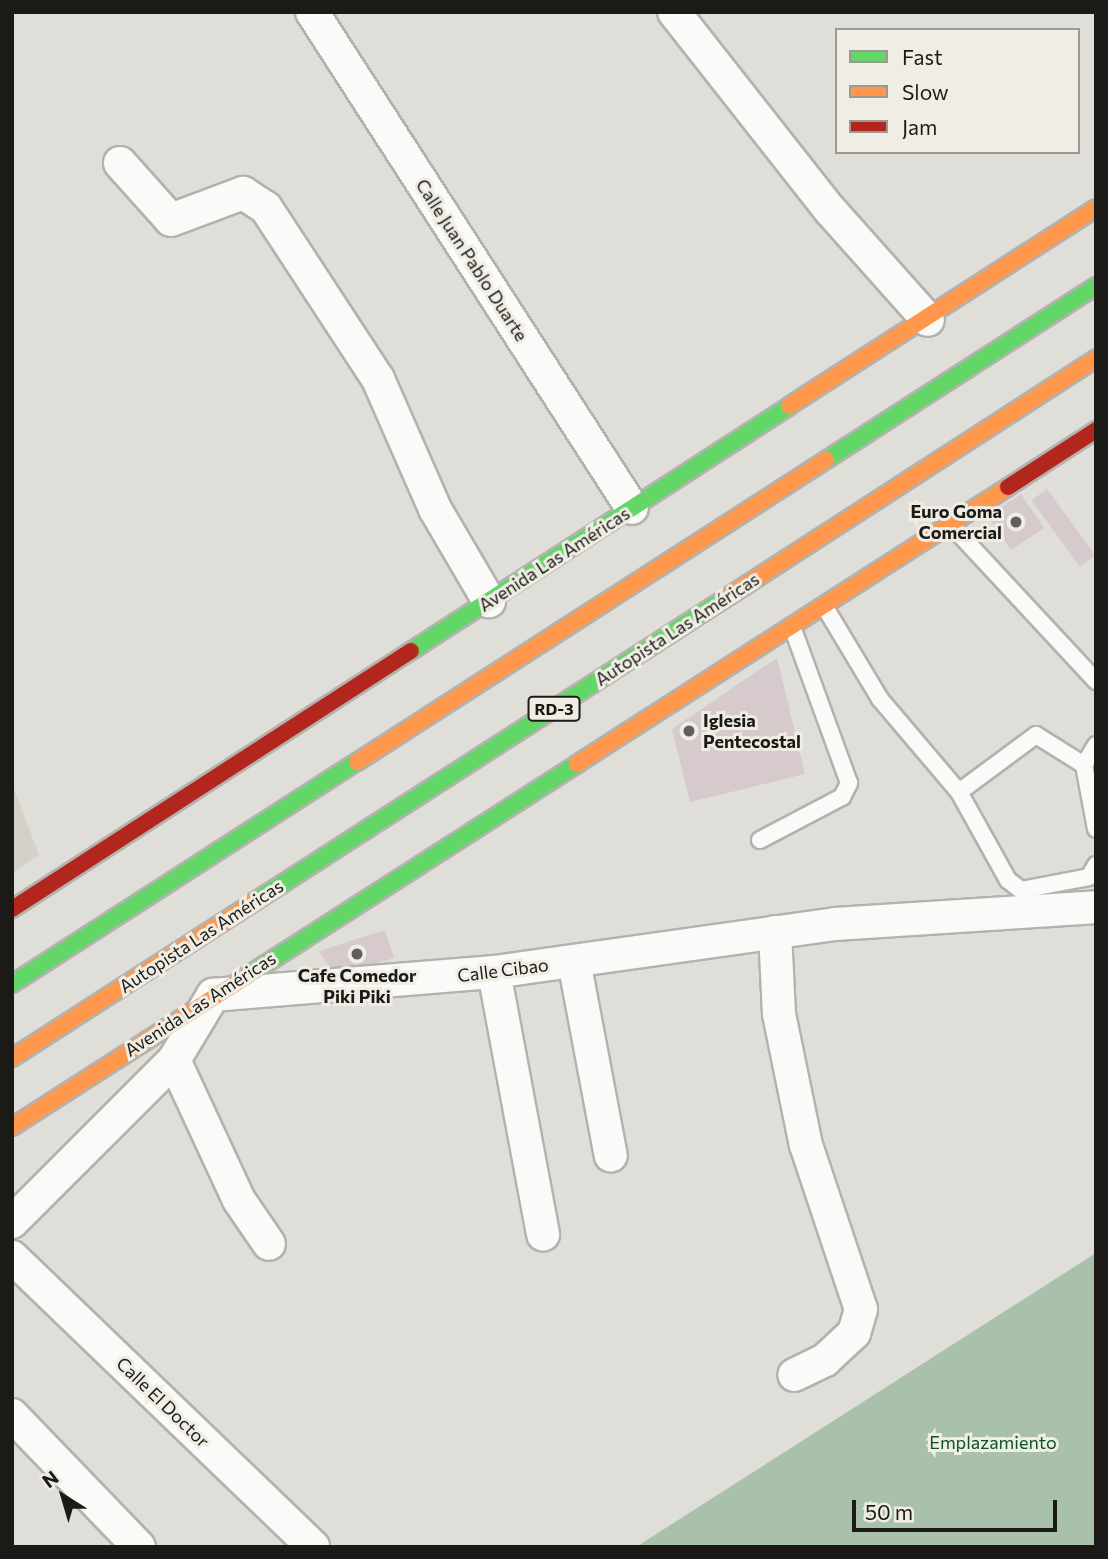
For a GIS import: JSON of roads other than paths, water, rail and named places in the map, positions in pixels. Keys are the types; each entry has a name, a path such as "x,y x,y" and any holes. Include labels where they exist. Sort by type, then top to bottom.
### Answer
{"main road":[{"name":"Avenida Las Américas","path":"12,909 928,320 1096,208"},
{"path":"12,984 1096,286"},
{"name":"Autopista Las Américas","path":"12,1058 1096,359"},
{"name":"Avenida Las Américas","path":"12,1127 213,995 826,609 1096,430"}],"street":[{"name":"Calle Juan Pablo Duarte","path":"312,12 632,508"},
{"path":"674,12 830,210 928,320"},
{"path":"120,163 171,220 243,193 266,208 378,379 435,509 489,601"},
{"name":"Calle Cibao","path":"213,995 494,972 775,932 1096,907"},
{"path":"775,932 779,1014 806,1145 861,1308 853,1333 825,1360 794,1375"},
{"path":"574,961 611,1156"},
{"path":"494,972 543,1234"},
{"path":"12,1222 174,1060 213,995"},
{"path":"174,1060 239,1200 269,1244"},
{"name":"Calle El Doctor","path":"12,1256 313,1547"},
{"path":"12,1415 139,1547"}],"lane":[{"path":"951,525 1096,681"},
{"path":"826,609 880,699 959,792 1008,880 1021,890 1088,877 1096,865"},
{"path":"760,840 842,797 849,783 793,629"},
{"path":"959,792 1036,735 1084,765"},
{"path":"1096,745 1084,765 1096,829"}],"place":[{"name":"Euro Goma Comercial","path":"1016,522"},
{"name":"Iglesia Pentecostal","path":"689,731"},
{"name":"Cafe Comedor Piki Piki","path":"357,954"}],"park label":[{"name":"Emplazamiento","path":"993,1442"}]}
